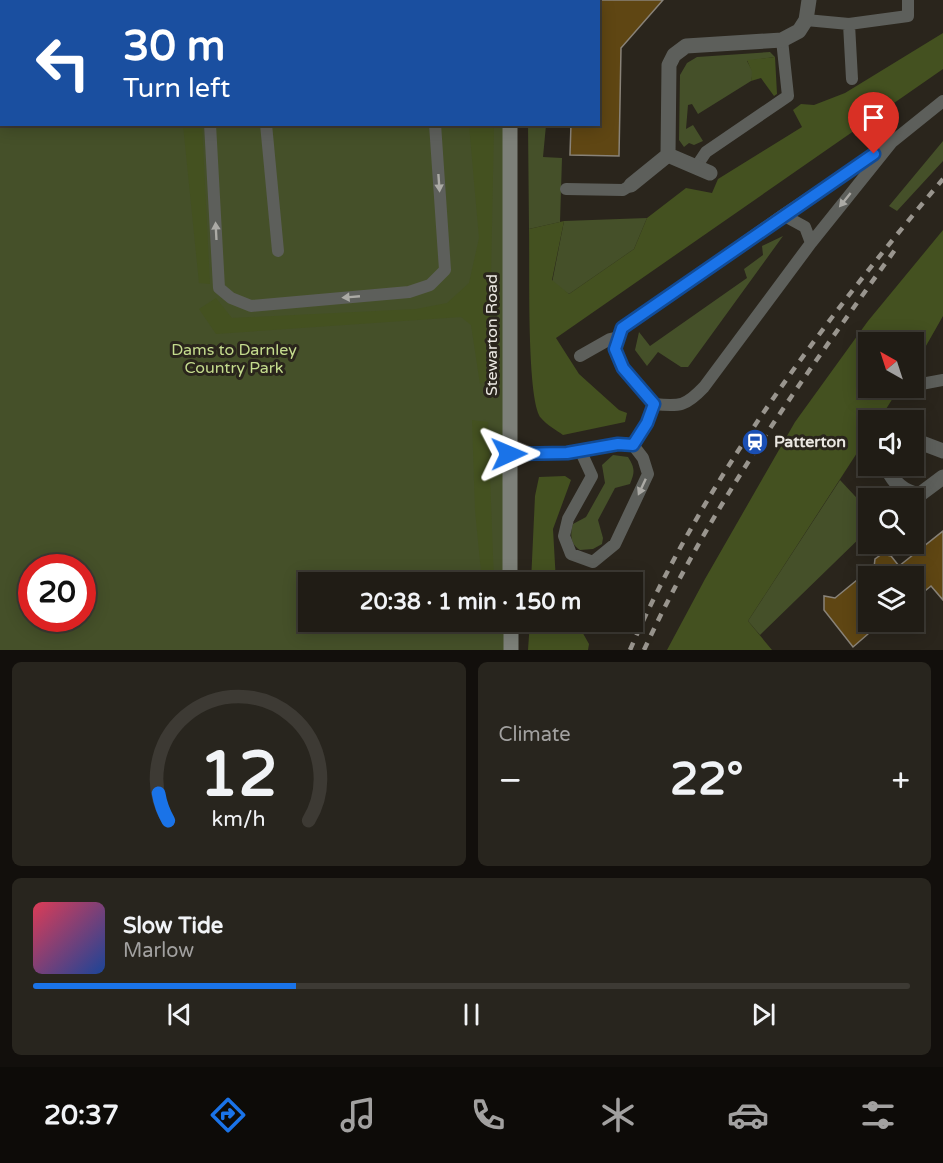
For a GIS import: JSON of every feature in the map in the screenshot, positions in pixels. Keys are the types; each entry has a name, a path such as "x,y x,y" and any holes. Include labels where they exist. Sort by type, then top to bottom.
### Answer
{"main road":[{"name":"Stewarton Road","path":"510,126 510,572"},
{"path":"511,632 511,650"}],"street":[{"path":"668,155 669,65 674,55 686,46 782,40 799,31 806,20 809,0"},
{"path":"668,155 703,170"},
{"path":"631,185 668,155"},
{"path":"924,444 943,451"},
{"path":"891,476 902,488"},
{"path":"924,492 943,477"}],"lane":[{"path":"806,20 849,24 908,16 908,0"},
{"path":"849,24 852,79"},
{"path":"703,170 706,152 788,96 782,40"},
{"path":"892,142 811,243 704,387 691,401 678,407 654,404 623,368 615,349 622,328 892,142 943,101"},
{"path":"210,126 219,288 231,298 251,306 409,292 430,285 445,270 435,126"},
{"path":"266,126 278,251"},
{"path":"566,189 623,190 631,185"},
{"path":"783,215 805,227 811,243"},
{"path":"580,356 610,339 619,337"},
{"path":"924,384 943,380"},
{"path":"633,445 647,423 654,404"},
{"path":"509,454 581,452 618,444 633,445 643,458 648,474 615,544 593,562 571,554 564,536 568,519 592,476 581,452"}],"green space":[{"path":"943,33 943,69 556,338 579,374 619,410 627,413 625,422 563,435 543,421 536,406 531,358 529,229 564,221 552,280 569,294 634,249 647,218 686,188 712,193 718,179 802,127 793,110 801,104 814,105 845,93"},
{"path":"770,52 775,57 747,61 753,72 751,81 698,114 692,104 688,105 686,129 693,125 703,141 694,145 689,143 684,147 679,140 680,75 687,63 697,57"},
{"path":"775,57 777,94 774,96 761,78 751,81 752,72 747,60"},
{"name":"Dams to Darnley Country Park","path":"0,126 510,126 511,572 298,572 298,632 511,632 512,650 0,650"},
{"path":"183,126 202,126 210,284 199,283"},
{"path":"469,126 494,126 489,380 480,384 471,325 461,317 216,334 199,309 216,298 232,318 416,309 447,303 469,283 479,238"},
{"path":"528,126 546,126 543,157 562,158 560,222 529,229"},
{"path":"943,141 943,161 897,211 889,206"},
{"path":"647,218 634,249 569,294 552,283 564,221"},
{"path":"943,230 943,316 924,349 924,332 860,332"},
{"path":"783,236 688,367 681,367 658,352 647,366 635,350 639,332 650,346 747,278 744,269 763,255 762,246"},
{"path":"858,335 858,398 893,398 885,410 858,410 858,451 748,621 772,650 667,650 705,579 795,422"},
{"path":"472,420 488,422 494,572 481,572 475,510"},
{"path":"613,455 628,457 634,470 632,480 630,484 615,488 598,520 603,538 602,544 593,549 580,550 574,545 572,539 573,524 586,517 605,483 602,465"},
{"path":"565,476 571,480 553,529 555,572 531,572 535,496 539,477"},
{"path":"840,480 858,499 858,540 760,635 748,621"},
{"path":"529,632 582,632 589,644 588,650 528,650"}],"building":[{"path":"600,0 663,0 621,48 619,156 570,155 571,126 600,126"},
{"path":"943,531 943,600 931,586 924,592 924,566 899,566 914,554 924,554 924,546"},
{"path":"882,554 891,556 899,566 874,566 875,559"},
{"path":"858,579 858,632 868,632 868,634 853,647 824,610 824,596 835,598"}],"railway":[{"path":"630,650 693,525 730,464 811,345 943,179"},
{"path":"644,650 699,543 729,492 794,393 897,247"}],"place":[{"name":"Patterton","path":"755,442"}],"route":[{"path":"509,454 581,452 618,444 633,445 647,423 654,404 623,368 615,349 622,328 874,154"}]}
